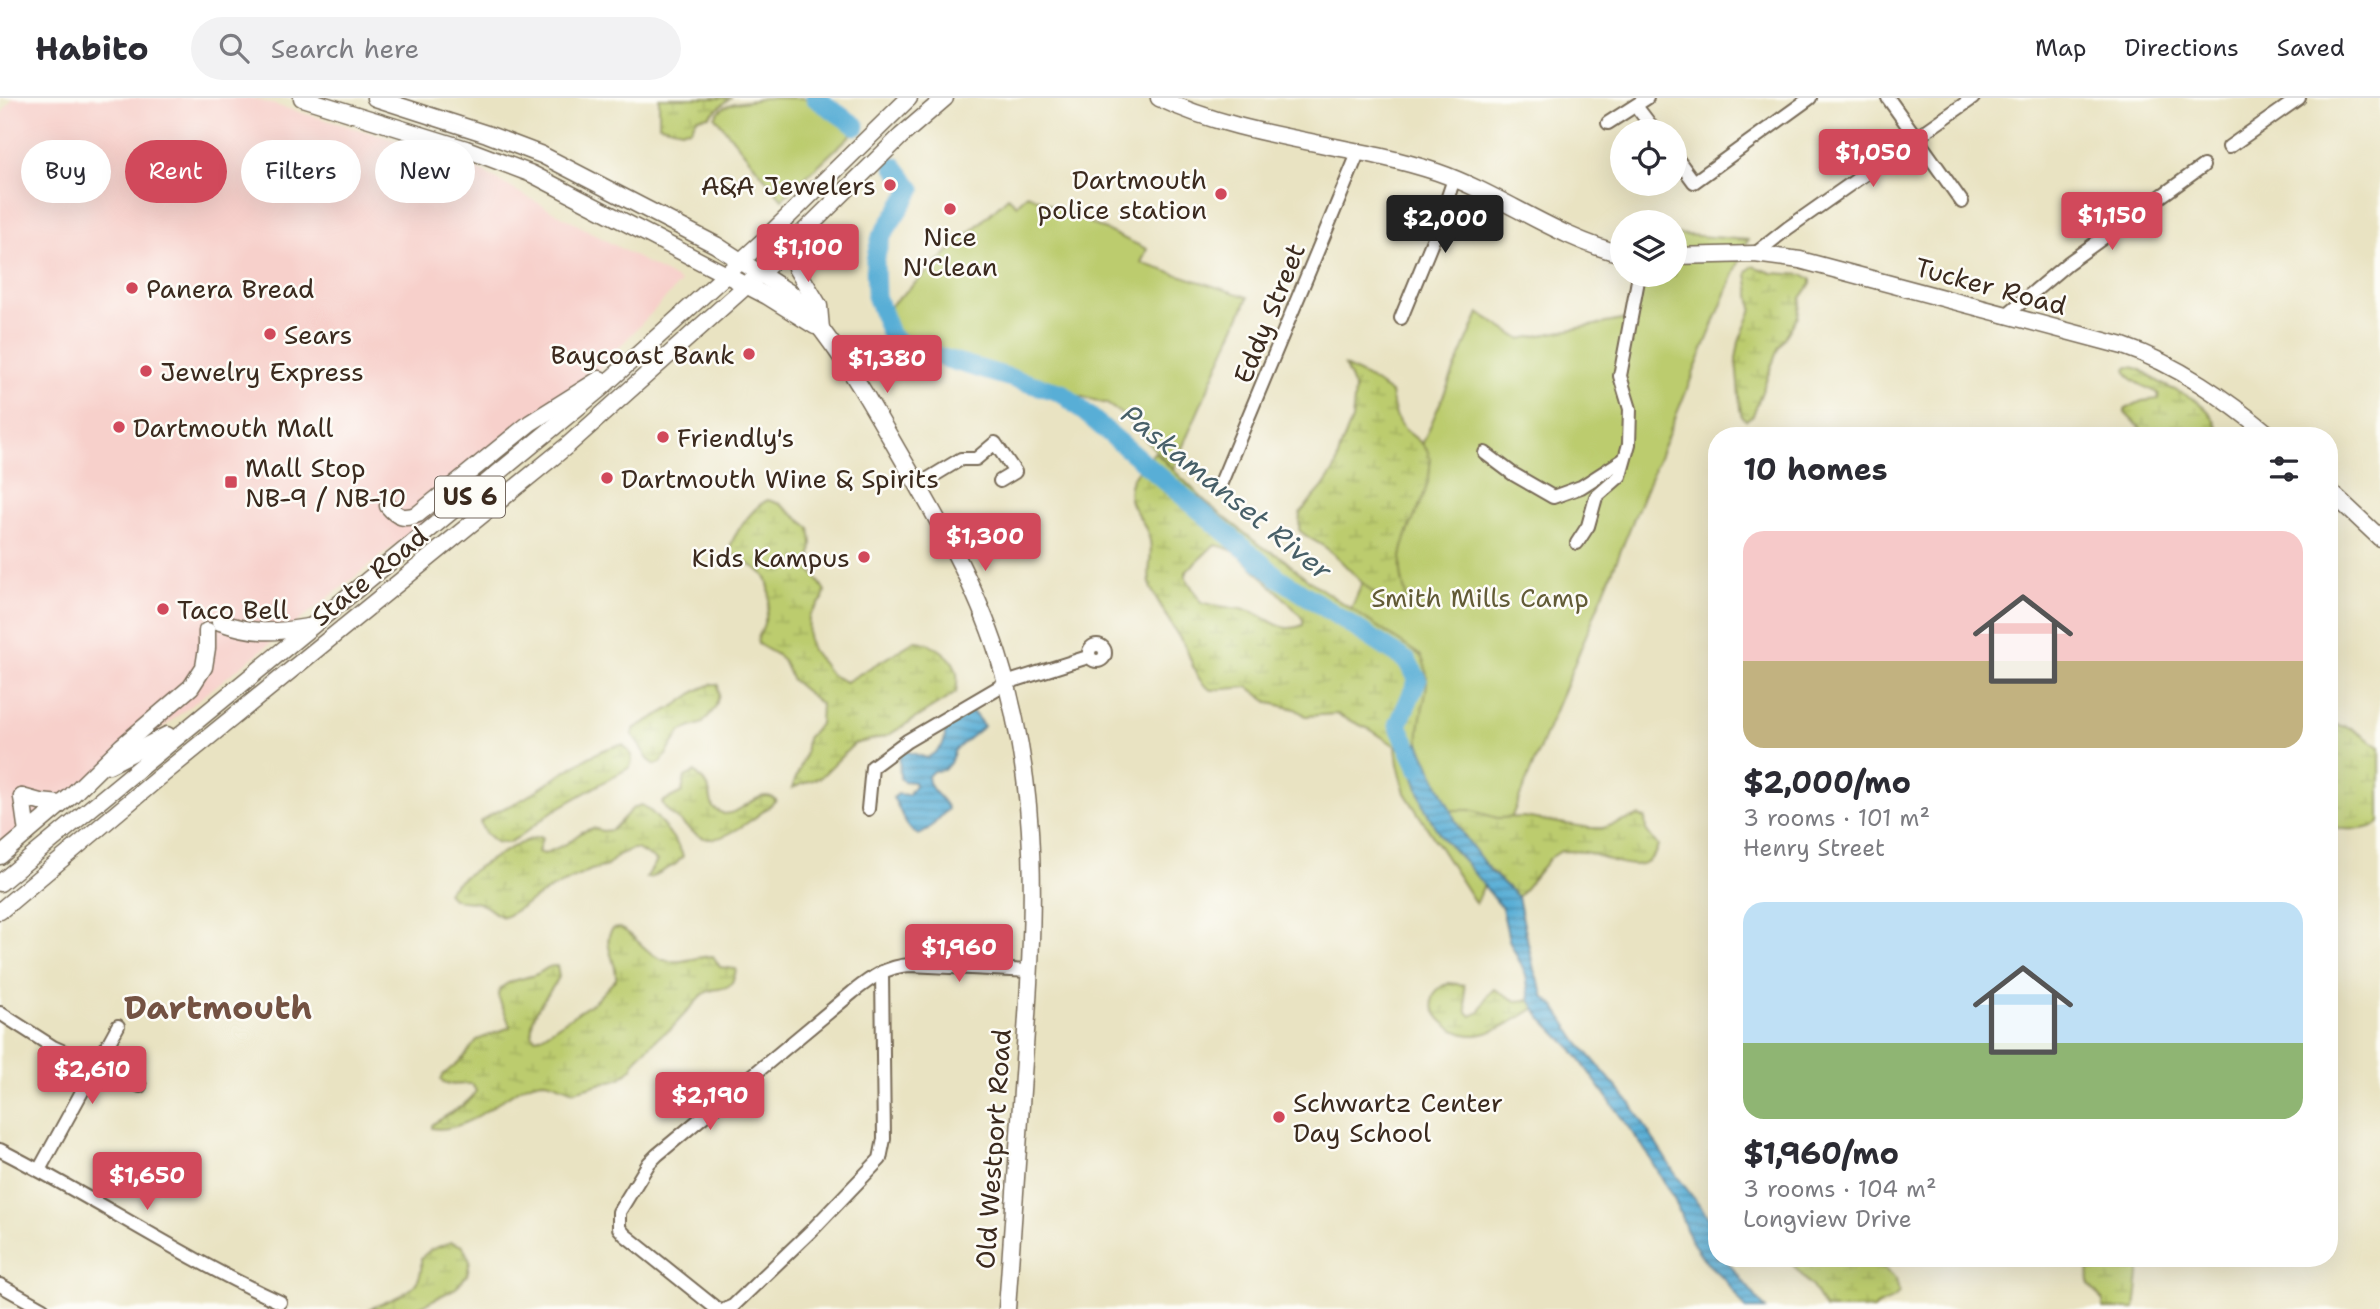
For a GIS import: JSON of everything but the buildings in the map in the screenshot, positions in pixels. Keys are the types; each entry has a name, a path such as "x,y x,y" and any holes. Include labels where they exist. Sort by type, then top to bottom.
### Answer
{"main road":[{"name":"Old Westport Road","path":"302,98 517,167 747,285 821,329"},
{"name":"Old Westport Road","path":"375,98 488,134 592,179 742,260 803,304 860,386 956,554 980,605 1006,682 1020,742 1032,838 1030,971 1007,1309"},
{"name":"State Road","path":"0,883 310,626 541,440 742,260 909,98"},
{"name":"State Road","path":"0,911 162,775 568,445 761,273 901,136 945,98"},
{"path":"1158,98 1210,118 1410,164 1454,179 1577,238 1610,250"},
{"path":"799,237 796,268 819,306 821,329"},
{"name":"Tucker Road","path":"1687,256 1755,254 1825,266 2123,346 2153,357 2217,396 2259,427"},
{"path":"388,506 400,517 418,514 539,417 626,364"},
{"path":"2338,498 2380,538"},
{"path":"0,856 196,681 214,626 264,633 310,626"},
{"path":"95,773 196,720"},
{"path":"27,832 22,797 61,804"}],"street":[{"path":"1687,172 1694,182 1810,98"},
{"path":"1888,98 1962,202"},
{"path":"1755,254 1973,98"},
{"path":"2229,147 2299,98"},
{"path":"1608,123 1641,102 1649,119"},
{"name":"Eddy Street","path":"1218,490 1359,151"},
{"path":"2005,316 2068,262 2203,166"},
{"path":"1401,318 1435,235 1454,179"},
{"path":"1577,543 1588,526 1596,497 1620,476 1629,444 1630,409 1620,376 1637,287"},
{"path":"918,485 961,459 976,459 995,443 1015,472 1000,481"},
{"path":"1485,453 1513,474 1553,496 1588,483 1623,460"},
{"path":"868,809 872,767 906,741 1006,682 1088,657"},
{"path":"717,1309 619,1228 617,1218 622,1204 649,1163 853,992 882,972 896,966 910,965 1030,971"},
{"path":"726,1309 733,1306 812,1230 880,1159 884,1139 882,972"},
{"path":"0,1013 53,1046 140,1086"},
{"path":"39,1170 118,1026"},
{"path":"0,1150 225,1276 280,1302"},
{"path":"0,1285 43,1309"}],"shaded area":[{"name":"Dartmouth Mall","path":"13,98 251,98 395,140 375,140 375,203 475,203 475,168 681,282 535,436 0,855 0,116"}],"green space":[{"path":"659,98 730,98 709,116 697,118 691,129 682,130 659,125"},
{"path":"763,98 807,98 854,132 782,199 715,117 731,104"},
{"path":"1027,194 1147,249 1141,263 1248,297 1173,469 1124,416 1107,404 1053,393 904,339 895,332 888,308 1008,197 1017,205"},
{"name":"Smith Mills Camp","path":"1687,235 1748,240 1476,904 1405,793 1395,739 1345,623 1479,313 1520,339 1627,319 1642,287 1687,287"},
{"path":"1754,266 1772,273 1804,275 1811,279 1811,284 1801,298 1798,316 1778,349 1753,415 1746,420 1740,409 1736,359 1739,342 1752,309 1747,273"},
{"path":"1345,366 1391,393 1400,424 1429,454 1430,472 1424,496 1405,540 1401,559 1408,605 1404,612 1384,601 1327,549 1299,530 1300,513 1335,469 1352,420 1355,390"},
{"path":"2129,367 2143,371 2198,402 2210,414 2217,427 2139,427 2125,413 2125,409 2142,401 2159,399 2158,393 2131,378 2126,369"},
{"path":"1155,452 1208,504 1262,547 1281,557 1311,582 1421,656 1427,688 1420,720 1419,743 1400,749 1371,730 1336,714 1306,716 1295,709 1270,703 1248,687 1212,690 1201,681 1183,643 1151,589 1150,541 1129,494 1132,479","holes":["1214,545 1235,552 1249,564 1293,607 1303,620 1303,625 1287,628 1253,612 1201,602 1186,578 1186,572"]},
{"path":"768,500 780,504 810,528 810,568 825,591 823,599 809,616 808,640 812,650 831,675 846,682 915,641 934,646 945,654 956,669 958,681 956,693 887,736 854,744 821,777 792,788 805,755 807,738 820,724 821,704 792,680 783,660 758,644 768,608 769,586 763,574 730,551 744,522"},
{"path":"712,684 718,684 719,695 715,708 703,723 681,731 661,763 655,765 632,734 635,728"},
{"path":"2338,725 2351,728 2380,747 2380,822 2369,828 2338,829"},
{"path":"623,745 631,755 630,767 553,811 519,837 508,843 497,843 484,832 480,822 490,815 523,799 586,759"},
{"path":"695,772 708,786 713,808 724,814 764,796 776,800 735,831 716,838 705,838 694,833 662,802 682,792 685,777"},
{"path":"641,805 665,828 683,856 676,864 650,878 646,878 657,861 637,849 632,849 618,855 607,866 591,870 547,891 505,917 481,904 457,900 447,892 477,868 518,845 542,838 538,852 544,854 593,828 612,830 633,808"},
{"path":"1470,810 1497,818 1523,817 1591,828 1603,828 1638,816 1645,818 1646,830 1658,846 1653,856 1637,865 1586,852 1561,851 1550,858 1518,897 1484,864 1452,817 1451,812"},
{"path":"620,928 663,960 681,961 713,956 720,967 736,969 732,983 703,994 671,1029 637,1058 632,1068 621,1078 574,1091 547,1081 530,1084 462,1124 432,1128 432,1125 468,1101 476,1091 472,1084 452,1085 444,1082 441,1080 443,1075 463,1058 477,1040 510,1027 498,995 503,986 557,966 559,977 541,1004 532,1026 532,1034 535,1038 540,1037 594,1002 616,979 608,940 613,929"},
{"path":"1449,983 1464,985 1467,1012 1471,1016 1480,1012 1487,996 1494,989 1516,1001 1530,1000 1535,1008 1492,1031 1476,1035 1465,1034 1444,1023 1433,1006 1433,997 1438,989"},
{"path":"451,1242 463,1246 470,1261 467,1275 456,1288 416,1309 369,1309 406,1292 421,1273 421,1258 430,1250"},
{"path":"1795,1267 1882,1267 1896,1279 1899,1292 1894,1298 1873,1309 1825,1309 1813,1288"},
{"path":"2088,1267 2140,1267 2135,1309 2103,1309 2103,1301 2089,1285"}],"water":[{"path":"971,710 984,726 955,750 944,770 933,771 928,776 930,786 948,809 928,830 919,835 909,828 893,798 898,794 908,795 915,785 914,782 900,778 899,749 927,758 936,752 944,741 943,726"},
{"path":"1419,743 1460,830 1491,872 1518,897 1534,970 1545,998 1631,1104 1674,1172 1708,1217 1708,1264 1690,1239 1675,1201 1645,1150 1572,1049 1541,1018 1530,1000 1526,975 1509,940 1502,908 1434,825 1424,806 1409,763 1400,749"},
{"path":"1711,1267 1731,1267 1766,1309 1746,1309 1725,1280"}],"waterway":[{"name":"Paskamanset River","path":"815,98 856,126"},
{"name":"Paskamanset River","path":"894,166 912,189 881,237 875,260 876,296 891,336 906,347 1062,393 1279,578 1407,661 1418,679 1398,725 1418,768"}],"place":[{"name":"A&A Jewelers","path":"890,185"},
{"name":"Dartmouth police station","path":"1221,194"},
{"name":"Nice N'Clean","path":"950,209"},
{"name":"Panera Bread","path":"132,288"},
{"name":"Sears","path":"270,334"},
{"name":"Baycoast Bank","path":"749,354"},
{"name":"Jewelry Express","path":"146,371"},
{"name":"Dartmouth Mall","path":"119,427"},
{"name":"Friendly's","path":"663,437"},
{"name":"Dartmouth Wine & Spirits","path":"607,478"},
{"name":"Mall Stop NB-9 / NB-10","path":"231,482"},
{"name":"Kids Kampus","path":"864,557"},
{"name":"Taco Bell","path":"163,609"},
{"name":"Schwartz Center Day School","path":"1279,1117"}],"district":[{"name":"Dartmouth","path":"218,1007"}]}
